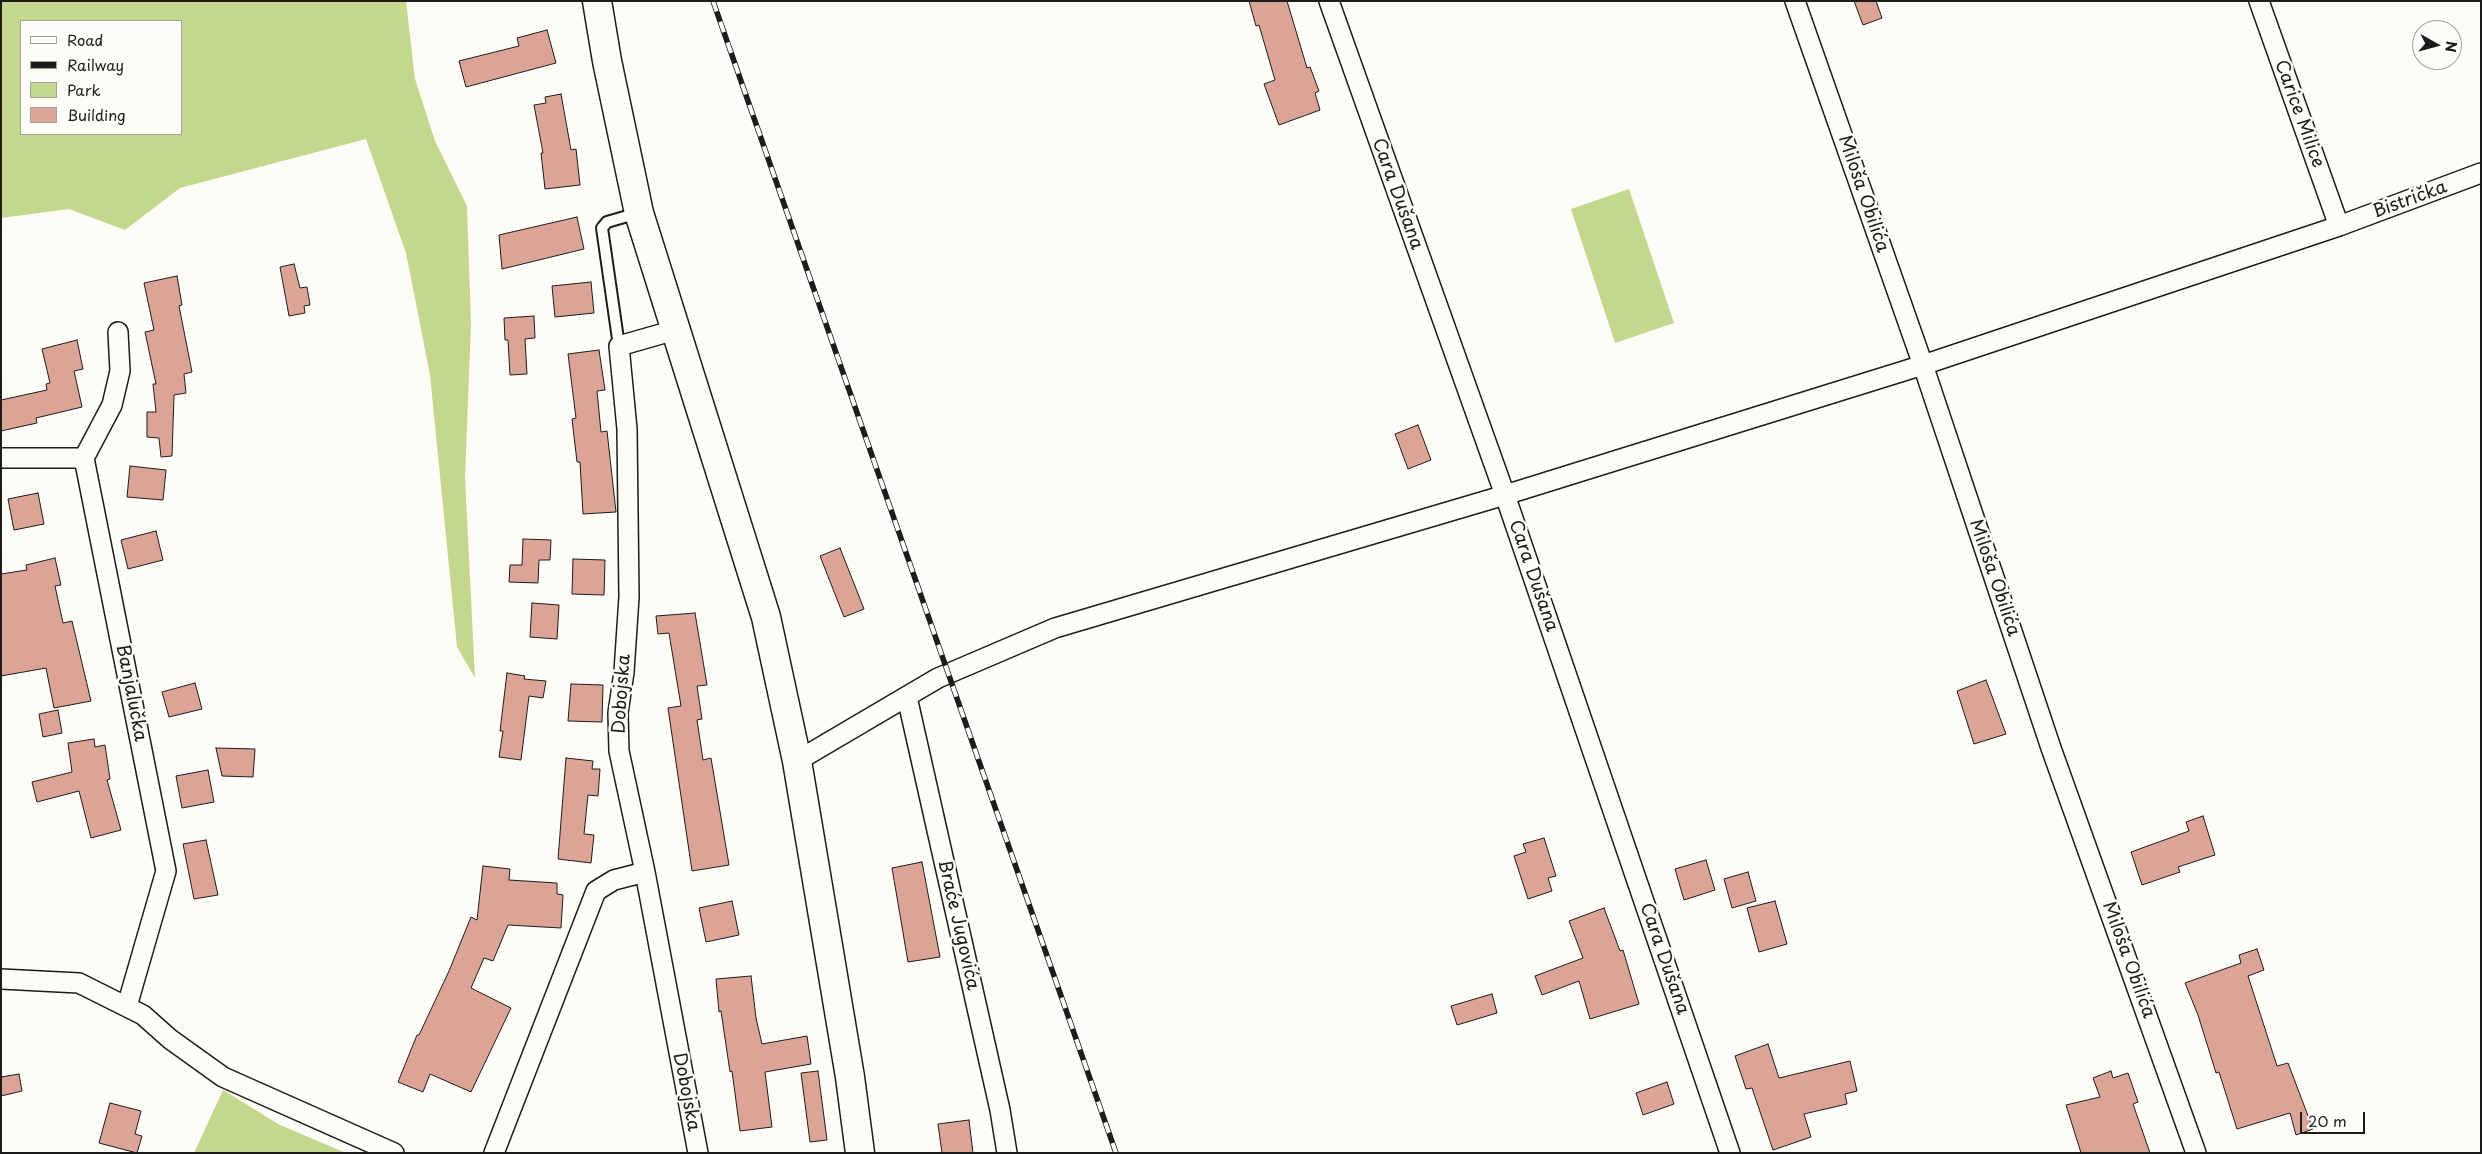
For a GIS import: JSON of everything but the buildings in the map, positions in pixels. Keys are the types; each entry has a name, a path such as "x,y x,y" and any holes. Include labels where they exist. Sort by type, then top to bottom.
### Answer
{"main road":[{"path":"597,1 607,61 639,212 766,617 797,761 809,847 850,1077 860,1153"}],"street":[{"name":"Cara Dušana","path":"1329,1 1505,495 1730,1153"},
{"name":"Miloša Obilića","path":"1795,1 1923,365 2051,748 2196,1153"},
{"name":"Carice Milice","path":"2259,1 2338,226"},
{"name":"Bistrička","path":"797,761 949,673 1055,628 1505,495 1923,365 2338,226 2481,173"},
{"path":"619,346 675,330"},
{"path":"1,458 84,458 112,405 120,371 118,332"},
{"name":"Dobojska","path":"619,346 627,429 629,597 624,672 618,713 619,751 645,872 698,1153"},
{"name":"Banjalučka","path":"84,458 166,871 127,1006"},
{"name":"Braće Jugovića","path":"906,697 997,1100 1006,1153"},
{"path":"494,1153 596,891 614,880 645,872"},
{"path":"1,979 79,983 127,1006 223,1077 394,1153"}],"lane":[{"path":"619,346 602,228 607,222 639,212"}],"green space":[{"path":"1,1 406,1 415,79 435,141 467,206 471,325 465,477 475,678 457,647 430,375 406,253 366,139 180,188 125,230 69,209 1,218"},
{"path":"1629,189 1674,323 1615,343 1571,209"},
{"path":"223,1090 280,1125 346,1153 194,1153"}],"railway":[{"path":"713,1 1116,1153"}]}
